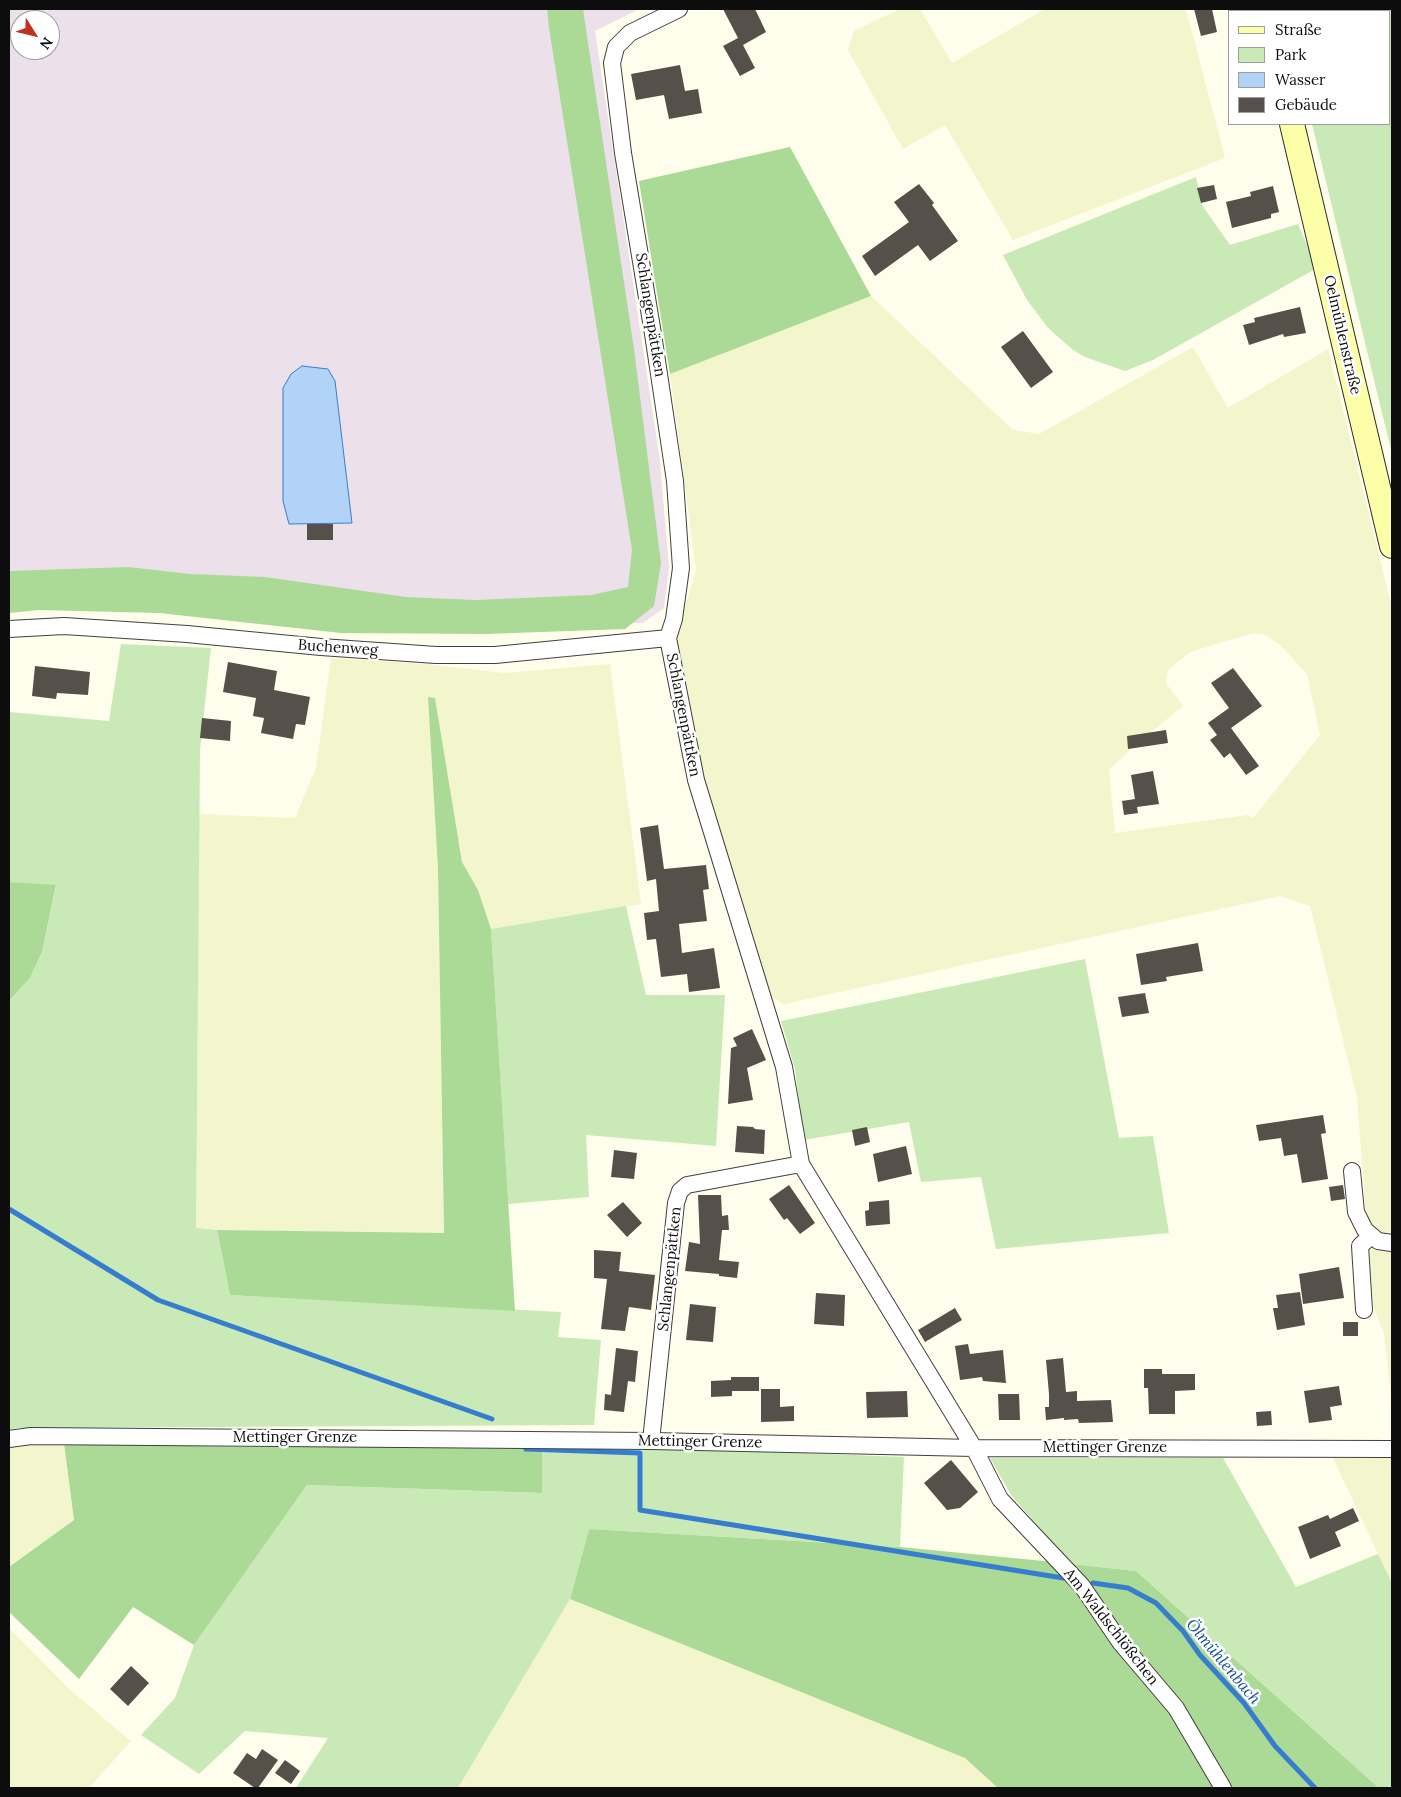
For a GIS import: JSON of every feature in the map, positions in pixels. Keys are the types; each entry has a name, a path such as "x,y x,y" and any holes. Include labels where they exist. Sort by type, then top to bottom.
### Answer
{"street":[{"name":"Schlangenpättken","path":"678,9 630,33 616,47 612,62 623,153 675,481 680,568 674,619 668,638 696,780 784,1066 801,1164 974,1448"},
{"name":"Oelmühlenstraße","path":"1292,125 1392,546"},
{"name":"Buchenweg","path":"9,629 64,626 187,634 321,647 436,655 494,656 668,638"},
{"name":"Schlangenpättken","path":"651,1441 676,1203 680,1191 687,1185 801,1164"},
{"path":"1352,1170 1356,1212 1364,1230 1378,1241 1392,1243"},
{"path":"1364,1310 1360,1246 1372,1236"},
{"name":"Mettinger Grenze","path":"9,1440 31,1436 651,1441 974,1448 1392,1449"},
{"name":"Am Waldschlößchen","path":"974,1448 1000,1499 1082,1586 1120,1642 1176,1708 1223,1788"}],"shaded area":[{"path":"9,9 639,9 595,31 660,461 669,568 664,608 643,623 493,626 9,595"}],"green space":[{"path":"547,9 583,9 634,349 661,563 654,606 625,629 485,634 341,633 159,613 39,610 9,613 9,571 128,567 190,574 265,577 406,597 476,600 591,595 628,587 632,550"},
{"path":"900,9 920,9 952,63 1045,9 1186,9 1225,158 1013,240 945,125 903,149 848,50 854,31"},
{"path":"1392,9 1392,454 1312,125 1391,125 1391,10 1284,10"},
{"path":"790,147 871,296 670,374 639,181"},
{"path":"1196,177 1202,205 1230,245 1298,224 1317,268 1153,360 1125,371 1085,357 1073,350 1048,328 1027,300 1003,255"},
{"path":"871,296 1013,430 1039,434 1193,347 1228,408 1328,349 1392,608 1392,1405 1384,1333 1373,1307 1357,1097 1310,906 1280,896 784,1004 772,997 704,779 676,638 696,570 670,374","holes":["1253,633 1266,635 1280,645 1307,674 1320,735 1253,818 1248,815 1115,833 1109,770 1133,747 1183,706 1166,683 1168,670 1190,652"]},
{"path":"121,644 211,648 200,750 196,1228 217,1230 230,1295 561,1312 558,1337 601,1340 594,1425 17,1428 9,1430 9,1001 30,978 42,952 56,886 9,882 9,712 109,721"},
{"path":"331,658 425,664 504,673 610,664 641,904 491,929 478,890 462,862 435,698 428,698 438,869 444,1234 196,1229 199,814 295,818 316,768"},
{"path":"428,697 435,698 462,862 478,890 491,929 515,1311 230,1295 217,1230 444,1233 438,869"},
{"path":"9,882 56,885 42,952 30,978 9,1001"},
{"path":"626,906 646,995 725,995 716,1146 586,1135 589,1197 508,1204 491,929"},
{"path":"1085,959 1119,1138 1153,1136 1169,1233 996,1249 981,1177 921,1182 909,1122 804,1140 795,1069 781,1021"},
{"path":"64,1443 74,1520 9,1567 9,1445"},
{"path":"64,1443 249,1447 542,1443 542,1493 307,1485 194,1645 133,1607 79,1679 9,1612 9,1567 74,1520"},
{"path":"542,1443 904,1457 900,1547 589,1529 570,1599 458,1788 296,1788 328,1738 245,1731 199,1774 141,1735 175,1698 194,1645 307,1485 541,1493"},
{"path":"990,1458 1223,1458 1296,1587 1378,1554 1392,1583 1392,1788 1379,1788 1136,1571 1071,1564 1011,1495"},
{"path":"1333,1458 1392,1458 1392,1583 1378,1554"},
{"path":"589,1529 900,1547 1054,1562 1093,1615 1172,1711 1218,1788 998,1788 965,1758 570,1599"},
{"path":"1071,1564 1136,1571 1379,1788 1231,1788 1203,1737 1185,1710 1156,1677"},
{"path":"570,1599 965,1758 998,1788 458,1788"},
{"path":"9,1628 69,1689 131,1741 89,1788 9,1788"}],"water":[{"path":"302,366 328,369 335,381 352,523 289,524 283,501 283,388 291,374"}],"building":[{"path":"723,9 755,9 766,32 743,45 755,68 740,76 723,46 738,38"},
{"path":"1194,9 1212,9 1217,32 1201,36"},
{"path":"680,65 685,91 698,89 702,113 669,119 664,95 636,100 631,74"},
{"path":"919,184 934,203 932,205 958,241 930,261 918,245 875,276 862,256 909,222 894,202"},
{"path":"1214,185 1217,199 1201,203 1197,188"},
{"path":"1273,186 1279,212 1271,214 1271,218 1232,228 1226,202 1251,196 1250,192"},
{"path":"1300,307 1306,333 1284,337 1283,334 1249,345 1243,325 1255,322 1254,318"},
{"path":"1023,331 1053,372 1031,388 1001,347"},
{"path":"307,524 333,524 333,540 307,540"},
{"path":"228,662 277,671 274,690 310,697 305,725 296,724 293,739 261,733 264,718 253,716 256,698 223,692"},
{"path":"35,666 90,672 88,695 57,693 56,699 32,696"},
{"path":"1233,668 1262,706 1231,728 1259,766 1246,775 1230,753 1224,758 1210,740 1217,735 1208,723 1229,708 1211,683"},
{"path":"202,718 231,721 230,741 200,738"},
{"path":"1166,730 1168,743 1128,749 1127,736"},
{"path":"1153,771 1159,804 1137,807 1138,813 1124,815 1122,801 1135,799 1131,775"},
{"path":"658,825 664,869 706,865 709,889 703,890 707,921 679,924 682,953 714,948 720,988 689,992 687,974 661,977 656,939 647,940 644,913 659,911 656,879 647,881 640,828"},
{"path":"1198,943 1203,971 1166,977 1167,981 1141,985 1136,954"},
{"path":"1145,993 1149,1013 1122,1017 1118,997"},
{"path":"752,1029 766,1060 747,1068 753,1100 728,1104 731,1048 737,1046 733,1038"},
{"path":"1323,1115 1326,1133 1321,1134 1328,1179 1302,1183 1297,1154 1284,1156 1281,1138 1259,1141 1256,1125"},
{"path":"737,1126 765,1130 764,1154 735,1152"},
{"path":"867,1127 870,1142 855,1146 852,1130"},
{"path":"906,1146 912,1174 878,1182 873,1154"},
{"path":"614,1150 637,1153 634,1179 611,1177"},
{"path":"789,1185 815,1223 800,1234 787,1218 784,1220 769,1199"},
{"path":"1343,1185 1345,1199 1331,1201 1329,1187"},
{"path":"698,1195 721,1195 722,1216 728,1215 729,1230 722,1230 719,1260 739,1262 737,1278 719,1276 719,1274 685,1271 689,1242 700,1244"},
{"path":"889,1200 890,1224 866,1226 865,1211 869,1210 869,1202"},
{"path":"623,1202 642,1223 627,1237 607,1215"},
{"path":"594,1250 621,1252 619,1271 655,1275 651,1310 629,1307 625,1331 601,1329 607,1279 594,1278"},
{"path":"1339,1267 1344,1298 1303,1304 1299,1274"},
{"path":"1300,1292 1305,1325 1277,1330 1273,1308 1278,1308 1276,1295"},
{"path":"816,1293 845,1295 844,1326 814,1324"},
{"path":"690,1304 716,1307 713,1342 686,1340"},
{"path":"955,1308 962,1320 925,1342 918,1330"},
{"path":"1343,1322 1358,1322 1358,1336 1343,1336"},
{"path":"968,1344 970,1354 1003,1350 1006,1383 983,1381 982,1377 960,1380 955,1346"},
{"path":"616,1348 638,1351 635,1382 628,1381 624,1412 604,1410 605,1394 611,1395"},
{"path":"1063,1358 1066,1392 1077,1391 1077,1401 1111,1400 1113,1422 1079,1423 1078,1419 1064,1420 1064,1418 1046,1420 1045,1407 1049,1407 1049,1394 1046,1360"},
{"path":"1144,1369 1162,1369 1162,1374 1195,1374 1195,1390 1175,1391 1175,1414 1149,1414 1148,1388 1144,1388"},
{"path":"731,1377 759,1377 759,1391 732,1391 732,1396 711,1397 711,1381 731,1380"},
{"path":"1339,1386 1342,1405 1330,1407 1332,1420 1309,1423 1304,1391"},
{"path":"761,1389 780,1389 780,1407 794,1406 794,1421 761,1422"},
{"path":"907,1391 908,1417 867,1418 866,1392"},
{"path":"998,1394 1019,1394 1020,1420 999,1420"},
{"path":"1271,1411 1272,1425 1257,1426 1256,1412"},
{"path":"951,1460 978,1492 960,1508 947,1510 924,1483"},
{"path":"1353,1508 1359,1521 1335,1532 1341,1546 1310,1559 1298,1527 1328,1515 1330,1519"},
{"path":"131,1666 149,1683 128,1706 110,1689"},
{"path":"262,1749 278,1760 258,1788 255,1788 233,1773 247,1753 256,1759"},
{"path":"285,1760 300,1771 291,1784 275,1773"}],"waterway":[{"path":"9,1209 158,1300 492,1419"},
{"path":"526,1449 640,1453 640,1510 1063,1578"},
{"name":"Ölmühlenbach","path":"1093,1583 1128,1588 1156,1603 1183,1631 1200,1655 1244,1703 1275,1746 1315,1788"}]}
